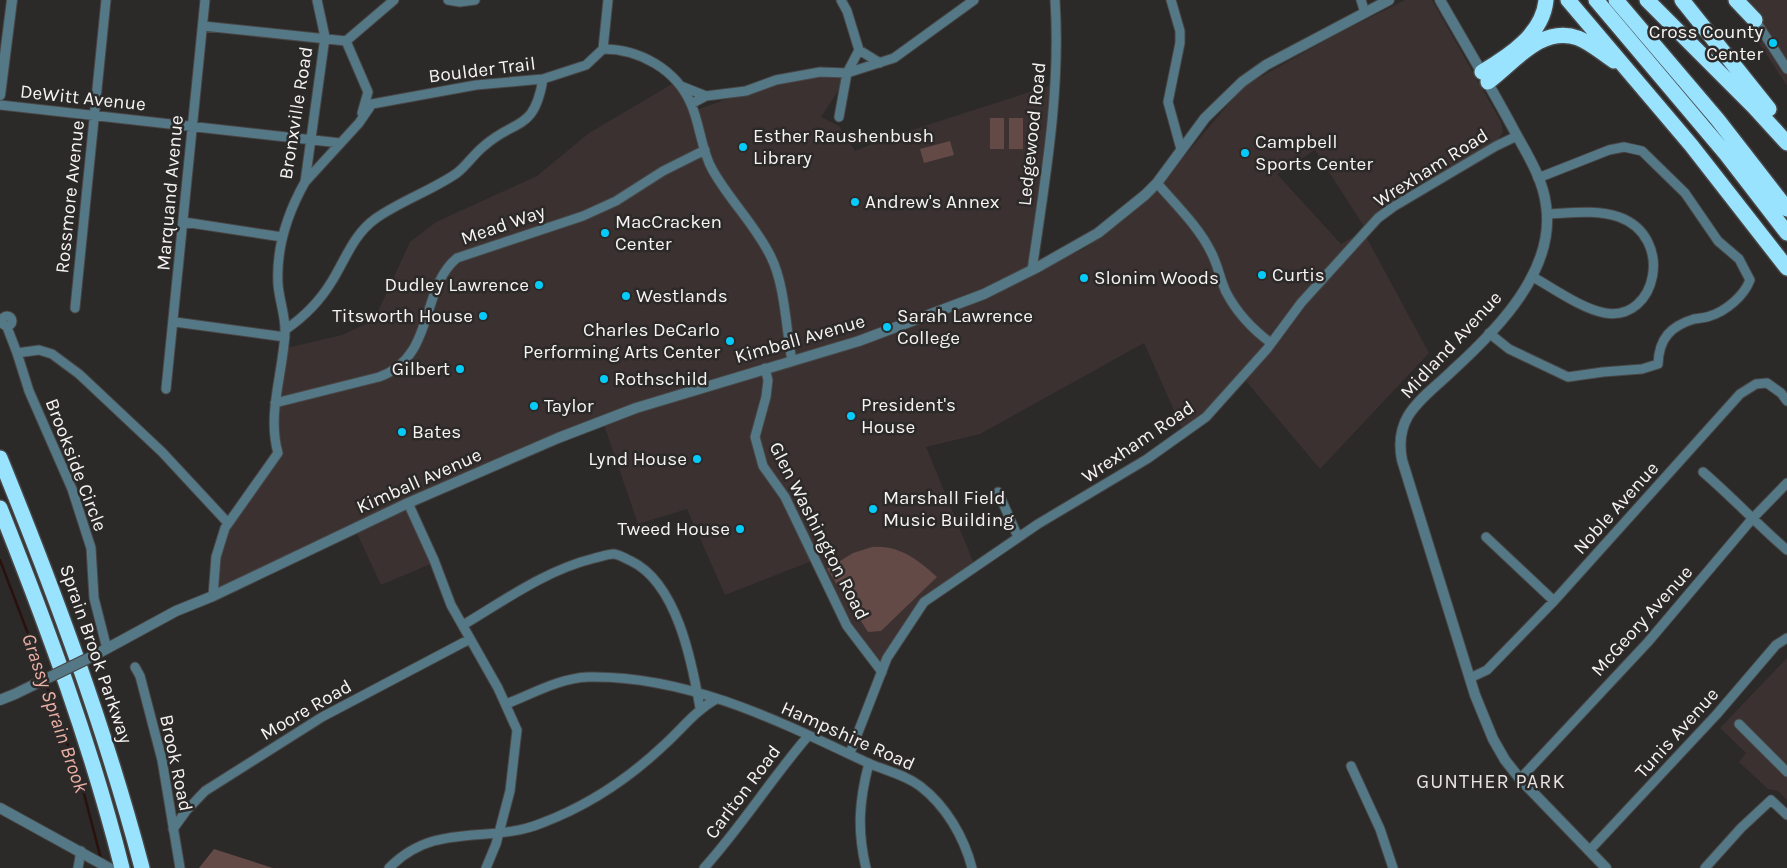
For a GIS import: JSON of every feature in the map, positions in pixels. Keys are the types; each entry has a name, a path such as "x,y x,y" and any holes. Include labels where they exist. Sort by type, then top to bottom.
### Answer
{"highway":[{"path":"1485,77 1532,33 1540,20 1546,0"},
{"path":"1568,0 1631,72 1736,201 1785,267"},
{"path":"1596,0 1726,154 1787,233"},
{"path":"1616,0 1718,120 1787,209"},
{"path":"1647,0 1754,107 1787,143"},
{"path":"1682,0 1787,132"},
{"path":"1736,0 1756,20"},
{"path":"1485,77 1533,45 1556,35 1584,40 1631,72"},
{"name":"Sprain Brook Parkway","path":"0,458 86,680 142,868"},
{"name":"Sprain Brook Parkway","path":"0,508 69,691 108,812 122,868"}],"street":[{"path":"0,95 12,0"},
{"name":"Rossmore Avenue","path":"75,308 106,0"},
{"name":"Marquand Avenue","path":"166,389 175,322 192,125 206,0"},
{"name":"Bronxville Road","path":"212,596 216,557 228,523 278,453 273,434 285,334 278,284 278,253 297,196 305,182 325,37 317,0"},
{"path":"346,41 394,0"},
{"path":"448,0 460,2 475,0"},
{"path":"608,0 603,50 620,49 650,60 680,86 691,104 711,167 728,195 750,221 772,259 779,281 792,361"},
{"path":"841,0 847,11 859,50 880,63"},
{"path":"691,104 706,96 746,91 776,80 820,72 847,73 894,58 974,0"},
{"name":"Ledgewood Road","path":"1032,270 1054,122 1057,32 1055,0"},
{"path":"1171,0 1180,31 1180,44 1168,102 1181,149"},
{"path":"1361,0 1364,13"},
{"name":"Kimball Avenue","path":"0,700 107,649 176,611 212,596 408,503 558,438 636,408 903,325 984,294 1032,270 1098,233 1157,183 1205,118 1242,82 1266,65 1389,0"},
{"name":"Midland Avenue","path":"1440,0 1485,77 1538,178 1544,195 1547,214 1546,242 1533,277 1489,333 1418,404 1408,417 1400,438 1400,452 1406,477 1470,678 1493,739 1505,760 1520,779 1606,868"},
{"path":"1742,0 1787,69"},
{"path":"203,26 325,37 346,41"},
{"path":"346,41 368,92 360,123"},
{"name":"Boulder Trail","path":"305,182 360,123 372,104 476,85 543,79 586,65 603,50"},
{"path":"839,117 847,73 859,50"},
{"path":"175,322 285,334 321,298 357,237 372,221 391,208 418,197 459,172 484,145 526,120 540,95 543,79"},
{"path":"680,86 706,96"},
{"name":"DeWitt Avenue","path":"0,106 192,125 340,143"},
{"name":"Wrexham Road","path":"850,753 882,672 899,638 924,602 1018,537 1185,434 1206,417 1271,343 1301,304 1378,218 1393,207 1496,146 1517,136"},
{"path":"1489,333 1509,349 1568,377 1642,369 1658,364 1661,344 1675,326 1709,317 1728,307 1747,288 1750,280 1739,259 1718,241 1685,193 1642,151 1624,147 1609,150 1538,178"},
{"name":"Mead Way","path":"276,403 388,374 399,365 418,341 444,273 457,258 583,216 616,201 663,171 705,150"},
{"path":"1157,183 1189,220 1211,251 1226,291 1240,315 1251,328 1271,343"},
{"path":"1533,277 1588,307 1605,313 1620,312 1632,307 1649,288 1654,278 1656,265 1646,240 1637,229 1620,217 1594,212 1547,214"},
{"path":"184,222 282,237"},
{"name":"Brookside Circle","path":"7,327 29,391 72,489 91,548 94,598 107,649"},
{"name":"Brookside Circle","path":"17,353 39,350 52,354 79,374 162,452 228,523"},
{"name":"Glen Washington Road","path":"765,368 768,380 766,397 755,437 763,466 785,497 847,626 882,672"},
{"name":"Noble Avenue","path":"1470,678 1486,670 1554,601 1740,394 1756,384 1767,383 1781,393 1787,402"},
{"path":"1703,472 1739,503 1752,519 1787,550"},
{"name":"McGeory Avenue","path":"1520,779 1648,642 1752,519 1787,483"},
{"path":"998,492 1018,537"},
{"path":"408,503 434,560 451,605 506,704 517,730 510,791 499,833 486,868"},
{"path":"1486,536 1554,601"},
{"path":"463,625 549,574 584,561 614,554 640,566 658,584 677,620 688,647 700,708"},
{"name":"Tunis Avenue","path":"1589,851 1717,714 1776,645 1787,638"},
{"name":"Moore Road","path":"173,829 186,811 205,791 322,717 470,639"},
{"name":"Brook Road","path":"135,666 140,676 162,760 180,868"},
{"name":"Hampshire Road","path":"506,704 570,679 588,677 644,681 716,699 902,775 920,786 941,806 968,852 972,868"},
{"path":"389,868 398,859 426,844 452,835 519,831 541,824 580,806 610,788 663,746 700,708 716,699"},
{"path":"1739,724 1787,772"},
{"name":"Carlton Road","path":"704,868 746,819 777,772 808,736"},
{"path":"866,868 859,822 860,796 869,763"},
{"path":"1351,766 1380,829 1392,868"},
{"path":"1706,868 1741,828 1771,800 1787,815"},
{"path":"0,808 86,853 109,868"},
{"path":"78,868 86,853"}],"shaded area":[{"name":"Sarah Lawrence College","path":"1405,0 1432,0 1501,122 1503,132 1497,141 1390,206 1365,228 1315,150 1277,174 1341,244 1363,231 1429,353 1320,469 1241,375 1184,433 1144,343 980,434 926,447 975,566 924,601 881,668 849,628 817,559 725,595 687,509 638,524 602,419 403,503 433,563 381,585 354,527 215,593 219,557 234,516 277,463 281,454 276,435 278,400 287,348 342,335 374,320 410,242 436,222 537,176 589,133 672,84 699,109 761,87 818,74 847,77 821,117 839,126 855,151 881,140 1054,84 1032,273 1084,249 1103,235 1164,180 1243,87 1335,35"},
{"name":"Cross County Center","path":"1731,0 1787,0 1787,86"},
{"path":"990,118 1004,118 1004,149 990,149"},
{"path":"1009,118 1023,118 1023,149 1009,149"},
{"path":"950,141 954,155 924,163 920,149"},
{"path":"872,547 891,548 908,554 937,577 881,631 868,632 827,569 853,553"},
{"path":"1787,658 1787,800 1778,791 1768,789 1739,762 1746,753 1720,728"},
{"path":"214,849 273,868 199,868"}],"waterway":[{"name":"Grassy Sprain Brook","path":"0,560 44,676"},
{"name":"Grassy Sprain Brook","path":"45,681 81,782 101,859"}],"place":[{"name":"Cross County Center","path":"1773,43"},
{"name":"Esther Raushenbush Library","path":"743,147"},
{"name":"Campbell Sports Center","path":"1245,153"},
{"name":"Andrew's Annex","path":"855,202"},
{"name":"MacCracken Center","path":"605,233"},
{"name":"Curtis","path":"1262,275"},
{"name":"Slonim Woods","path":"1084,278"},
{"name":"Dudley Lawrence","path":"539,285"},
{"name":"Westlands","path":"626,296"},
{"name":"Titsworth House","path":"483,316"},
{"name":"Sarah Lawrence College","path":"887,327"},
{"name":"Charles DeCarlo Performing Arts Center","path":"730,341"},
{"name":"Gilbert","path":"460,369"},
{"name":"Rothschild","path":"604,379"},
{"name":"Taylor","path":"534,406"},
{"name":"President's House","path":"851,416"},
{"name":"Bates","path":"402,432"},
{"name":"Lynd House","path":"697,459"},
{"name":"Marshall Field Music Building","path":"873,509"},
{"name":"Tweed House","path":"740,529"}],"district":[{"name":"GUNTHER PARK","path":"1491,781"}]}
